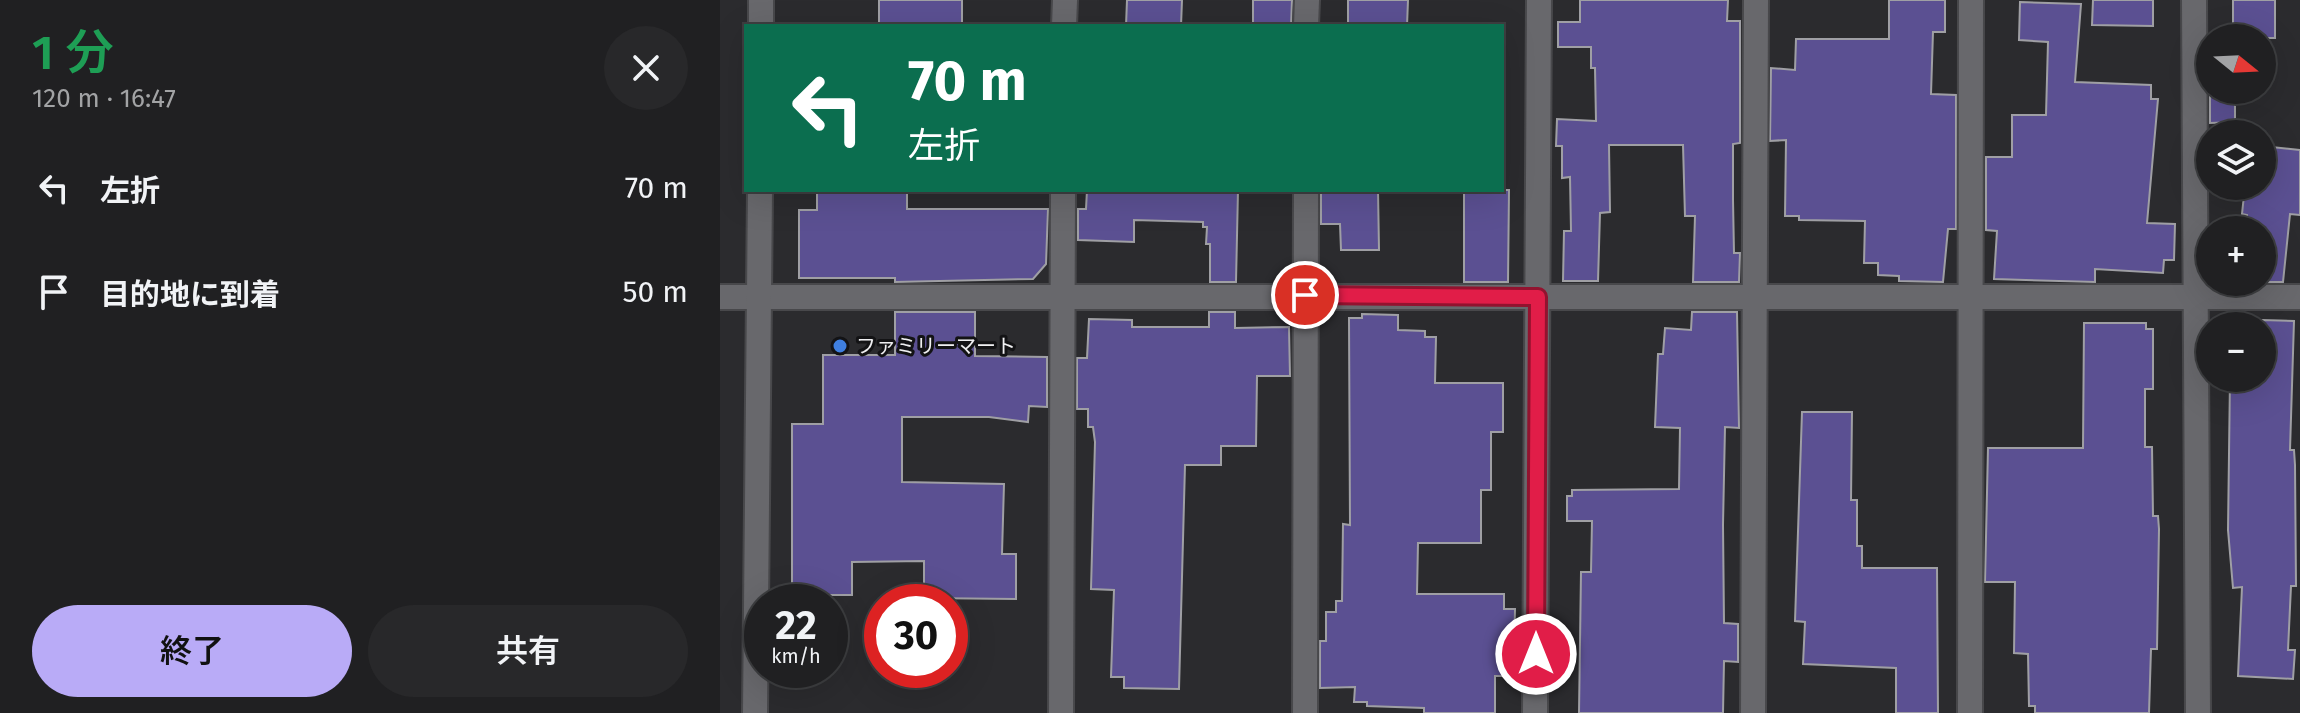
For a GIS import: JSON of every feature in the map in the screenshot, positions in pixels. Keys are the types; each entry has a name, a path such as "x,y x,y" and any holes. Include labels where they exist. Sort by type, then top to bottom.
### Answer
{"street":[{"path":"761,0 761,24"},
{"path":"1064,24 1065,0"},
{"path":"1306,24 1307,0"},
{"path":"1535,713 1539,0"},
{"path":"1753,713 1752,295 1756,0"},
{"path":"1970,713 1971,0"},
{"path":"2194,0 2196,216"},
{"path":"755,713 760,192"},
{"path":"1061,713 1063,192"},
{"path":"1305,713 1306,192"},
{"path":"2197,296 2198,713"},
{"path":"720,297 2300,297"}],"building":[{"path":"879,0 962,0 962,24 879,24"},
{"path":"1127,0 1182,0 1181,24 1126,24"},
{"path":"1253,0 1292,0 1291,24 1253,24"},
{"path":"1348,0 1408,0 1407,24 1348,24"},
{"path":"1580,0 1728,0 1727,21 1740,21 1740,143 1733,144 1734,253 1740,253 1739,282 1693,282 1695,216 1685,216 1683,145 1609,145 1610,212 1600,213 1598,281 1563,281 1564,231 1571,231 1570,177 1562,178 1562,146 1556,146 1557,119 1596,121 1595,68 1591,68 1591,47 1558,47 1558,22 1580,22"},
{"path":"1889,0 1945,0 1945,32 1933,32 1931,94 1956,95 1956,229 1948,229 1943,282 1899,281 1899,276 1878,275 1878,263 1864,263 1865,221 1799,220 1799,216 1785,216 1786,140 1770,141 1771,68 1795,70 1796,39 1889,39"},
{"path":"2093,0 2153,0 2153,26 2092,25"},
{"path":"2233,0 2275,0 2275,24 2233,24"},
{"path":"2020,2 2081,4 2075,82 2151,85 2151,99 2158,99 2147,223 2175,224 2174,260 2164,260 2163,273 2095,269 2095,282 1994,279 1997,231 1986,230 1986,157 2012,157 2012,115 2046,115 2048,42 2019,40"},
{"path":"2210,104 2235,104 2235,120 2210,120"},
{"path":"2276,147 2300,150 2300,215 2290,214 2283,282 2276,282 2276,216 2242,214 2244,200 2276,200"},
{"path":"1509,190 1508,282 1464,282 1464,192"},
{"path":"817,192 907,192 907,209 1048,209 1046,264 1033,279 895,282 895,278 799,278 799,210 817,210"},
{"path":"1087,192 1238,192 1236,282 1210,282 1210,244 1206,244 1207,227 1203,227 1203,222 1134,220 1134,242 1078,240 1078,209 1086,209"},
{"path":"1321,192 1378,192 1379,250 1341,250 1340,224 1321,224"},
{"path":"895,312 975,312 975,356 1047,357 1047,407 1029,406 1028,422 989,417 902,417 902,482 1004,484 1002,554 1016,554 1016,599 968,598 968,584 924,584 924,561 852,562 852,595 848,595 848,584 792,584 792,424 823,424 823,355 895,355"},
{"path":"1209,312 1235,312 1235,328 1289,327 1290,376 1257,376 1256,446 1221,446 1221,465 1185,465 1179,689 1124,688 1124,677 1111,677 1114,590 1091,589 1095,442 1093,427 1088,427 1088,409 1077,409 1077,358 1087,358 1089,319 1132,320 1132,327 1209,327"},
{"path":"1692,312 1737,312 1739,428 1725,427 1723,525 1724,623 1738,624 1738,662 1724,661 1723,713 1579,713 1581,572 1591,572 1592,521 1567,521 1567,496 1572,496 1572,490 1679,489 1680,428 1655,427 1658,354 1663,354 1665,328 1691,330"},
{"path":"1362,314 1398,315 1398,330 1425,331 1425,337 1436,337 1435,383 1503,383 1503,432 1491,432 1491,490 1481,490 1481,543 1418,543 1417,594 1504,594 1504,609 1515,609 1514,658 1507,658 1507,676 1495,676 1495,713 1424,713 1424,708 1367,706 1367,702 1354,702 1355,687 1320,688 1320,641 1326,641 1326,612 1336,612 1336,601 1342,601 1343,524 1350,525 1349,318 1362,318"},
{"path":"2276,320 2294,321 2290,450 2294,450 2295,465 2296,586 2291,586 2288,650 2295,650 2293,679 2238,676 2242,587 2233,588 2228,530 2230,392 2276,392"},
{"path":"2084,323 2146,323 2146,329 2153,329 2153,389 2145,389 2145,447 2152,447 2153,516 2158,516 2159,529 2157,649 2151,649 2149,713 2035,713 2035,706 2029,706 2028,654 2014,653 2015,582 1985,582 1988,448 2083,448"},
{"path":"1802,412 1852,412 1851,500 1857,500 1857,546 1862,546 1862,568 1937,568 1938,713 1896,713 1896,668 1803,664 1805,622 1795,621"}],"place":[{"name":"ファミリーマート","path":"840,346"}],"route":[{"path":"1305,295 1538,297 1536,654"}]}
